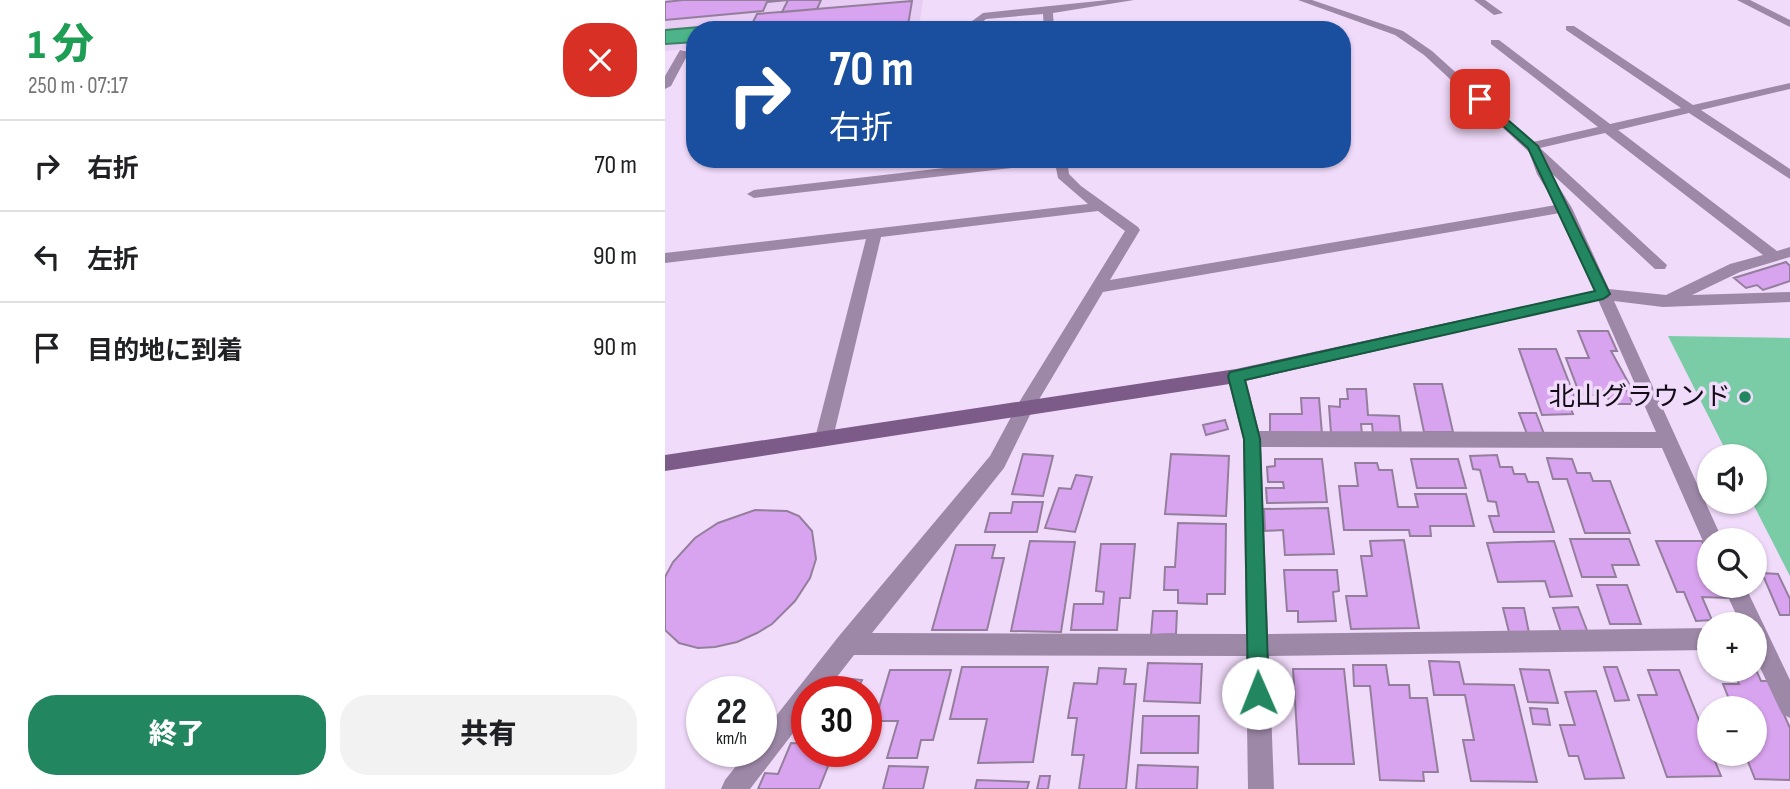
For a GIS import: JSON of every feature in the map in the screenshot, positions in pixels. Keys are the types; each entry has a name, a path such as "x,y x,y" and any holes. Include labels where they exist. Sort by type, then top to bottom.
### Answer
{"street":[{"path":"976,21 984,12 1048,11 1129,0"},
{"path":"1303,0 1399,33 1428,53 1533,146 1660,265"},
{"path":"1479,0 1498,13"},
{"path":"1742,0 1790,24"},
{"path":"1048,11 1049,21"},
{"path":"1570,28 1790,175"},
{"path":"1495,42 1774,256"},
{"path":"665,54 686,51"},
{"path":"665,86 686,55"},
{"path":"1533,146 1790,86"},
{"path":"1533,146 1544,174 1565,208 1707,528"},
{"path":"921,175 922,168"},
{"path":"754,194 981,168"},
{"path":"822,676 997,462 1024,409 1133,230 1076,190 1063,175 1061,168"},
{"path":"665,258 1100,207"},
{"path":"1097,288 1565,208"},
{"path":"824,438 875,233"},
{"path":"1663,301 1735,268 1790,251"},
{"path":"665,463 1236,376 1603,294 1663,301 1790,297"},
{"path":"1236,376 1252,439 1261,789"},
{"path":"1252,439 1666,440"},
{"path":"847,644 1257,645 1697,639"},
{"path":"1767,658 1790,706"},
{"path":"734,789 791,716"}],"shaded area":[{"path":"665,0 923,0 920,21 686,21 686,49 665,51"},
{"path":"686,28 686,43 665,44 665,30"},
{"name":"北山グラウンド","path":"1668,336 1790,338 1790,576 1758,514 1767,514 1767,444 1722,444"}],"building":[{"path":"788,0 767,2 763,11 665,20 665,2"},
{"path":"788,0 821,0 817,9 782,12"},
{"path":"912,1 909,21 754,21 757,14"},
{"path":"1786,262 1790,266 1790,281 1763,290 1757,285 1746,288 1734,278"},
{"path":"1578,331 1608,331 1617,351 1611,351 1633,391 1627,391 1633,404 1610,404 1607,395 1580,395 1566,358 1589,358"},
{"path":"1519,349 1556,349 1577,403 1569,404 1573,414 1542,415"},
{"path":"1414,384 1442,384 1453,432 1424,432"},
{"path":"1347,389 1366,389 1368,415 1399,416 1401,435 1373,434 1372,424 1361,424 1362,434 1331,433 1329,406 1340,407 1340,399 1348,399"},
{"path":"1301,398 1319,398 1322,434 1270,433 1270,414 1302,414"},
{"path":"1519,413 1536,413 1544,434 1527,434"},
{"path":"1225,420 1228,429 1206,435 1203,425"},
{"path":"1023,454 1053,456 1043,496 1012,494"},
{"path":"1171,454 1229,456 1226,516 1165,514"},
{"path":"1497,455 1500,467 1512,467 1514,474 1525,474 1528,482 1538,482 1554,532 1494,532 1489,516 1499,516 1496,502 1488,501 1480,470 1473,469 1470,456"},
{"path":"1547,458 1572,459 1577,473 1590,473 1593,481 1610,481 1630,533 1585,533 1567,479 1553,479"},
{"path":"1275,459 1322,459 1327,502 1267,503 1266,488 1284,488 1283,482 1268,482 1267,467 1275,466"},
{"path":"1411,459 1458,459 1466,488 1417,488"},
{"path":"1355,463 1377,463 1379,470 1392,470 1398,507 1418,507 1415,494 1466,494 1474,526 1430,526 1431,536 1410,536 1409,530 1344,530 1339,486 1358,486"},
{"path":"1076,475 1092,477 1075,532 1045,528 1059,488 1071,489"},
{"path":"1013,502 1043,502 1037,532 985,532 990,513 1011,513"},
{"path":"1328,508 1334,554 1285,555 1283,530 1265,531 1264,509"},
{"path":"755,510 787,511 799,516 812,531 816,559 810,578 795,601 772,624 757,633 737,642 715,647 698,648 679,643 665,630 665,577 673,562 695,538 718,523"},
{"path":"1178,523 1226,524 1225,594 1207,594 1207,604 1178,603 1178,590 1164,590 1165,567 1175,567"},
{"path":"1570,539 1629,539 1639,565 1612,565 1616,577 1582,577"},
{"path":"1404,540 1419,628 1351,629 1346,596 1367,596 1361,556 1372,556 1370,541"},
{"path":"1030,541 1075,542 1061,632 1011,631"},
{"path":"1554,541 1572,596 1550,597 1545,581 1498,582 1487,543"},
{"path":"1656,541 1697,541 1697,598 1702,598 1709,612 1697,612 1696,621 1684,592 1677,592"},
{"path":"1101,544 1135,544 1130,598 1120,598 1117,630 1071,630 1074,604 1103,604 1104,592 1096,591"},
{"path":"956,545 995,545 992,558 1004,558 987,630 932,630"},
{"path":"1284,570 1337,570 1339,591 1333,592 1336,621 1298,622 1298,611 1287,611"},
{"path":"1767,573 1778,574 1790,599 1790,615 1780,615 1767,585"},
{"path":"1597,585 1627,585 1641,624 1610,624"},
{"path":"1578,607 1588,633 1562,635 1553,608"},
{"path":"1503,608 1524,608 1529,633 1509,632"},
{"path":"1153,611 1177,611 1176,634 1151,635"},
{"path":"1429,661 1459,662 1464,684 1514,685 1537,782 1471,781 1463,740 1474,740 1465,695 1434,695"},
{"path":"1148,663 1202,664 1200,703 1144,701"},
{"path":"1353,665 1386,665 1389,685 1409,685 1410,698 1427,698 1438,772 1423,772 1424,781 1380,780 1370,686 1354,686"},
{"path":"962,667 1048,667 1033,762 978,763 987,719 950,719"},
{"path":"1604,667 1617,667 1629,700 1615,701"},
{"path":"1099,668 1126,669 1124,684 1136,684 1126,789 1079,789 1084,755 1072,755 1077,718 1068,718 1074,683 1097,684"},
{"path":"1293,669 1344,669 1354,764 1299,764"},
{"path":"1520,669 1549,670 1558,703 1528,702"},
{"path":"890,670 951,670 933,740 921,740 917,758 887,758 898,721 882,721 882,697"},
{"path":"1648,670 1679,670 1697,715 1697,766 1717,766 1721,776 1667,777 1638,695 1657,695"},
{"path":"1769,681 1790,728 1790,780 1755,779 1750,766 1767,766 1767,696 1728,696 1723,684 1739,684 1738,682"},
{"path":"1596,691 1624,778 1585,779 1578,756 1569,756 1560,725 1575,725 1565,692"},
{"path":"1530,708 1547,709 1550,725 1533,724"},
{"path":"1143,716 1199,716 1198,753 1141,753"},
{"path":"791,743 791,767 828,767 819,789 758,789 765,773 778,774"},
{"path":"1138,765 1198,767 1197,789 1136,789"},
{"path":"889,766 928,767 923,789 883,789"},
{"path":"1040,776 1050,776 1048,789 1037,789"},
{"path":"977,780 1029,782 1027,789 975,789"}],"place":[{"name":"北山グラウンド","path":"1745,397"}],"route":[{"path":"1258,693 1252,439 1236,376 1603,294 1565,208 1544,174 1533,146 1480,99"}]}
